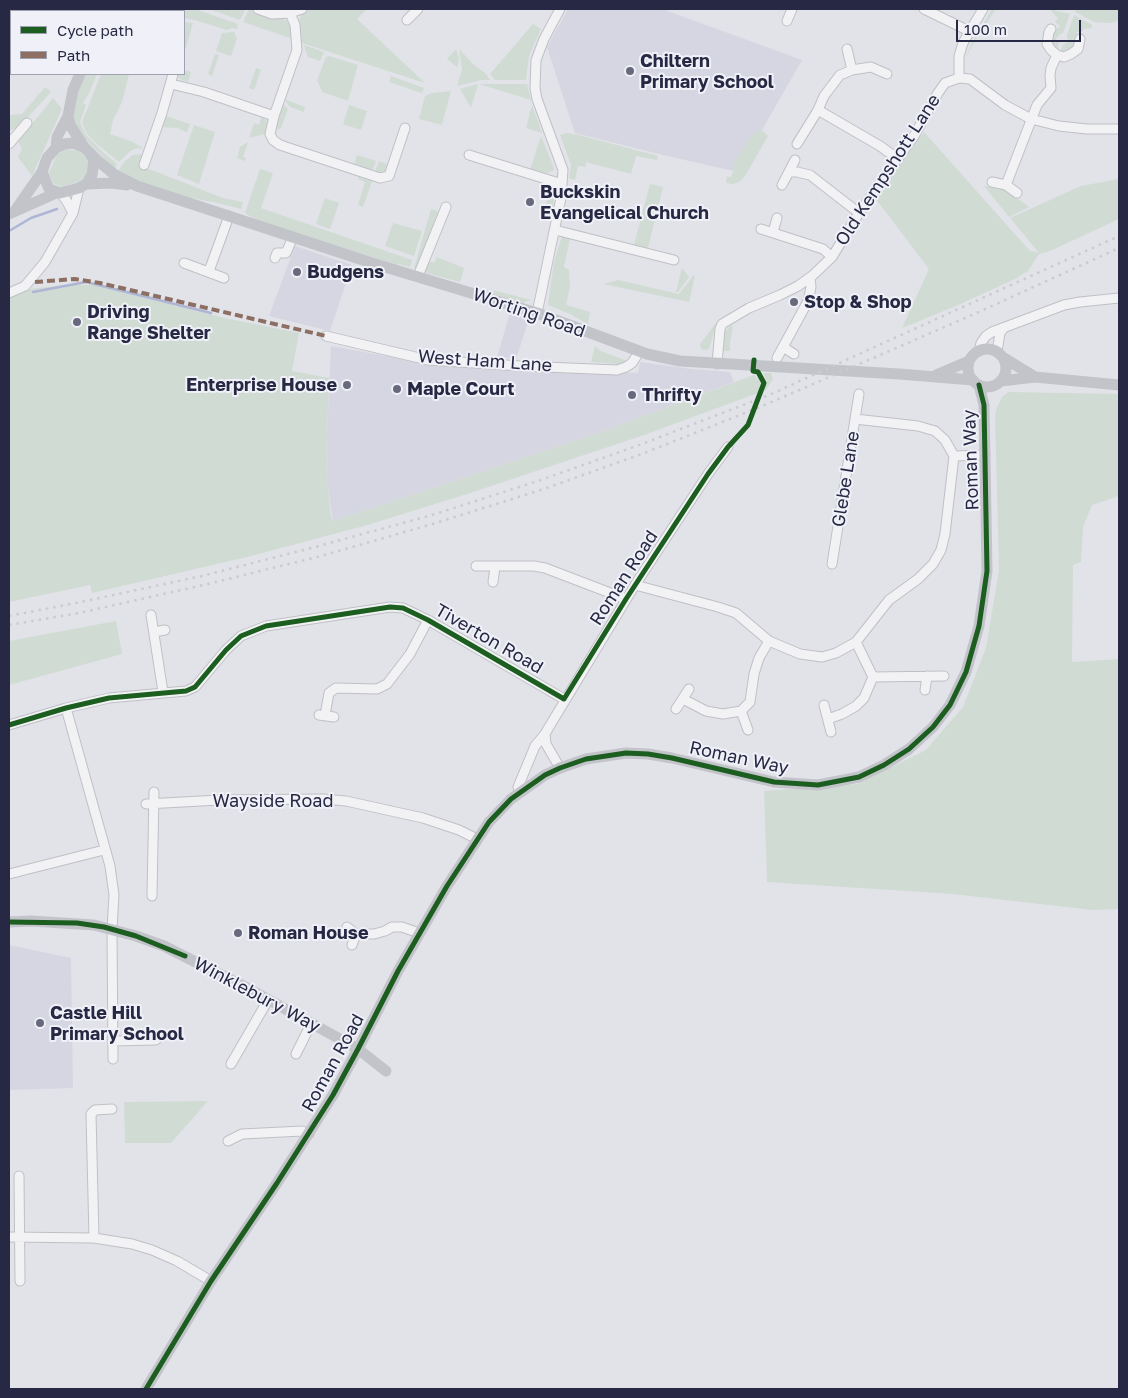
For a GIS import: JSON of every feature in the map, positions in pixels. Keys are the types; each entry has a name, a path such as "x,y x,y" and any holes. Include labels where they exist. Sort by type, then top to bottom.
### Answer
{"street":[{"path":"258,9 272,14 290,13 302,9"},
{"path":"407,20 418,9"},
{"path":"537,313 555,230 563,170 537,99 536,60 560,9"},
{"path":"787,21 792,9"},
{"path":"924,9 969,30"},
{"path":"983,9 969,30 959,56 959,78 970,79 1005,105 1031,118 1059,126 1119,129"},
{"path":"290,13 295,25 297,50 274,116 270,134 280,145 380,178 389,176 404,128"},
{"path":"1051,29 1047,44 1057,55 1071,54 1078,49 1080,39"},
{"path":"847,50 852,70"},
{"path":"1006,185 1031,118 1039,101 1051,88 1051,68 1057,55"},
{"path":"797,144 818,110 824,96 840,76 852,70 871,67 887,74"},
{"path":"56,148 57,137 68,116 73,90 80,75"},
{"path":"144,165 173,75"},
{"name":"Old Kempshott Lane","path":"717,364 722,324 749,308 780,295 810,278 832,257 859,212 914,136 941,89 945,84 959,78"},
{"path":"171,84 213,95 274,116"},
{"path":"818,110 880,146 898,159"},
{"path":"9,293 26,286 52,251 73,212 82,186 92,175 94,160 70,125 68,116"},
{"path":"9,144 27,123"},
{"path":"13,211 42,172 47,158 56,148 64,144 73,143 87,150"},
{"name":"Worting Road","path":"87,150 115,174 137,186 292,237 537,313 638,352 680,362 934,376 981,384"},
{"path":"469,155 562,184"},
{"path":"782,185 795,160"},
{"path":"42,172 49,189 58,193 66,200 73,212"},
{"path":"789,172 810,175 859,212"},
{"path":"992,182 1006,185 1018,193"},
{"name":"Worting Road","path":"82,186 112,183 137,186"},
{"path":"13,211 58,193 82,186"},
{"path":"418,276 446,207"},
{"path":"209,272 229,216"},
{"path":"772,232 777,218"},
{"path":"555,230 674,260"},
{"path":"761,230 823,250 832,257"},
{"path":"275,258 277,253 286,254 292,237"},
{"path":"184,263 224,278"},
{"path":"777,358 808,301 811,287 810,278"},
{"path":"979,351 981,343 992,332 1064,305 1119,298"},
{"path":"1001,380 1006,373 1006,366 1000,355 1000,333 1004,329"},
{"name":"West Ham Lane","path":"326,336 428,360 521,366 617,370 626,368 632,363 638,352"},
{"path":"783,347 794,354"},
{"path":"1035,377 1000,355 985,349 973,355 969,361 968,372 981,384 1035,377 1119,385"},
{"name":"Worting Road","path":"934,376 969,361"},
{"name":"Roman Way","path":"560,768 601,756 626,753 648,754 774,782 818,785 859,777 884,766 909,750 933,727 950,705 966,672 979,626 986,571 984,405 981,384"},
{"name":"Glebe Lane","path":"832,564 859,394"},
{"path":"635,585 736,613 769,641 800,654 822,657 836,653 856,642 889,600 918,579 933,564 937,557 945,534 954,456 945,440 935,431 918,426 855,419"},
{"name":"Roman Road","path":"520,792 518,787 535,746 546,734 564,699 635,585 728,447"},
{"path":"954,456 985,455"},
{"path":"700,468 708,474"},
{"path":"476,566 534,566 545,568 626,599"},
{"path":"493,582 494,567"},
{"name":"Tiverton Road","path":"9,725 66,708 110,698 186,690 195,687 226,650 241,636 266,626 390,607 402,608 428,620 564,699"},
{"path":"152,615 163,692"},
{"path":"326,716 329,694 336,688 377,689 387,684 410,654 428,620"},
{"path":"154,632 166,630"},
{"path":"683,699 706,710 722,714 741,711 750,702 754,674 759,658 769,641"},
{"path":"828,719 856,706 864,698 873,677 856,642"},
{"path":"925,690 927,676"},
{"path":"873,677 944,676"},
{"path":"676,709 689,689"},
{"path":"824,705 831,732"},
{"path":"66,708 110,866 114,895 112,929 113,1059"},
{"path":"741,711 748,730"},
{"path":"546,734 546,744 560,768"},
{"name":"Roman Road","path":"146,1389 211,1281 309,1134 358,1049 419,933 488,822 520,792 545,775 560,768"},
{"path":"152,896 150,804 154,792"},
{"name":"Wayside Road","path":"150,804 219,800 323,799 346,801 423,818 459,830 477,839"},
{"path":"9,874 104,850"},
{"name":"Winklebury Way","path":"9,922 77,923 112,929 164,946 358,1049 386,1071"},
{"path":"347,927 356,934 374,934 392,927 402,927 419,933"},
{"path":"352,945 356,934"},
{"path":"231,1064 268,1000"},
{"path":"296,1054 305,1046 311,1024"},
{"path":"113,1040 156,1040"},
{"path":"94,1238 91,1114 95,1110 112,1107 113,1120"},
{"path":"228,1141 242,1134 302,1131 309,1134"},
{"path":"19,1176 20,1281"},
{"path":"9,1237 94,1238 132,1244 177,1260 211,1281"}],"shaded area":[{"path":"195,9 238,24 237,29 227,30 185,18 185,10 158,10"},
{"path":"209,9 243,9 245,10 240,20"},
{"path":"249,9 287,21 292,30 293,39 243,22"},
{"path":"311,9 367,9 357,19 425,83 302,43 300,18 303,13"},
{"name":"Chiltern Primary School","path":"568,9 662,9 802,60 738,172 575,133 547,47"},
{"path":"992,9 996,9 974,42 965,60 971,45"},
{"path":"1076,9 1119,9 1119,20 1111,23 1094,22 1075,12"},
{"path":"1051,11 1070,14 1063,33 1056,39 1059,43 1057,50 1051,40 1053,32 1060,26 1055,22 1058,18"},
{"path":"1074,15 1092,25 1092,28 1077,32 1075,47 1066,52 1060,52 1063,45 1068,42 1067,35"},
{"path":"185,22 193,23 186,48"},
{"path":"533,24 541,29 529,56 526,80 495,80 490,74"},
{"path":"234,32 237,38 231,56 216,51 222,33"},
{"path":"304,45 324,52 320,61 308,57"},
{"path":"456,49 459,58 457,67 447,59"},
{"path":"459,49 490,80 481,80 457,86 462,69"},
{"path":"215,54 219,55 212,76 208,74"},
{"path":"329,56 358,65 348,101 322,92 317,80 326,57"},
{"path":"256,68 261,70 254,90 249,88"},
{"path":"185,70 191,72 188,82 177,76 185,75"},
{"path":"85,75 97,75 83,103 86,105 80,122 86,135 117,164 115,169 81,135 74,122 72,110"},
{"path":"101,75 129,75 122,102 113,120 110,134 133,142 144,149 137,148 130,151 119,162 87,134 82,122"},
{"path":"391,76 424,88 422,93 389,82"},
{"path":"478,84 471,108 460,89"},
{"path":"479,84 527,84 531,100"},
{"path":"45,87 51,92 19,127 9,131 9,115 22,114"},
{"path":"451,91 442,125 419,119 425,96 432,93"},
{"path":"53,98 62,109 32,176 18,157 22,149 18,141"},
{"path":"284,99 305,107 304,112 290,107"},
{"path":"283,104 288,109 281,128 276,130"},
{"path":"349,105 367,111 361,130 343,124"},
{"path":"532,105 542,133 526,128"},
{"path":"166,116 190,124 187,132 177,128 162,127"},
{"path":"262,116 267,122 265,134 249,138 254,123 259,125"},
{"path":"194,125 215,132 199,184 177,175"},
{"path":"755,131 763,131 768,136 745,176 739,182 733,184 726,183 727,176 731,177 734,169 733,164"},
{"path":"924,132 1030,251 1039,253 1010,218 1081,186 1119,179 1119,219 1050,251 1039,254 1028,271 1015,279 902,328 929,269 875,198"},
{"path":"566,133 658,156 657,160 636,156 631,174 586,162 586,167 578,166 575,180 569,178 571,165 560,135"},
{"path":"541,136 554,170 548,173 530,170"},
{"path":"248,142 243,157 246,158 245,161 237,158 240,147"},
{"path":"66,149 79,151 84,155 88,160 88,172 80,181 62,187 54,184 48,174 57,155"},
{"path":"142,154 139,165 223,198 243,202 241,209 191,198 133,179 118,171 125,161 133,155"},
{"path":"357,155 376,161 372,172 354,165"},
{"path":"379,161 387,164 384,174 375,171"},
{"path":"260,169 273,173 261,208 412,260 410,267 397,265 258,221 245,213"},
{"path":"358,177 372,181 363,207 358,205 365,182 358,179"},
{"path":"650,184 663,187 648,248 634,245"},
{"path":"549,186 555,191 552,214 547,213 545,209 547,200 542,191 547,192"},
{"path":"984,186 1003,188 1029,207 1009,217"},
{"path":"325,198 339,203 330,229 316,224"},
{"path":"431,209 438,211 417,269 414,268"},
{"path":"393,223 422,231 414,256 385,246"},
{"path":"562,236 570,239 564,267 569,270 570,287 566,305 590,312 588,324 548,305 554,262"},
{"path":"295,246 352,265 330,331 269,316"},
{"path":"437,257 464,268 460,282 423,272 426,260 434,263"},
{"path":"682,268 689,277 678,292 676,292"},
{"path":"695,276 689,302 603,284 618,280 679,294"},
{"path":"63,285 100,285 139,293 220,317 299,333 292,371 329,378 328,487 333,521 601,432 754,375 762,383 758,393 647,434 364,526 247,557 92,593 90,585 9,602 9,297 29,289"},
{"path":"485,291 531,300 523,303"},
{"path":"510,313 529,319 516,359 497,357"},
{"path":"717,322 709,349 701,349 700,344"},
{"path":"731,325 733,327 730,351 725,351 723,348 725,332"},
{"path":"331,346 425,363 638,373 640,362 730,372 734,382 601,432 333,521 328,487 327,435"},
{"path":"595,346 601,351 627,361 617,364 591,362"},
{"path":"763,373 771,373 773,379 766,390 763,391 767,381"},
{"path":"1008,392 1119,394 1119,496 1092,505 1083,527 1081,562 1073,565 1072,662 1119,659 1119,909 1092,910 953,894 767,882 764,791 857,784 926,750 963,707 986,648 999,570 995,415 1002,397"},
{"path":"116,621 122,654 9,685 9,641"},
{"name":"Castle Hill Primary School","path":"9,945 71,958 73,1088 9,1090"},
{"path":"208,1101 171,1143 125,1143 124,1102"}],"waterway":[{"path":"9,231 31,218 57,209"},
{"path":"33,292 86,282 211,313"}],"railway":[{"path":"9,616 202,576 432,515 541,480 642,444 769,395 1119,236"},
{"path":"9,625 79,613 321,556 544,489 647,452 760,407 970,316 1119,248"}],"marked path":[{"path":"35,282 75,279 100,283 326,336"}],"cycle path":[{"path":"9,725 66,708 109,698 186,691 195,687 226,650 241,636 266,626 390,607 403,608 428,620 564,699 626,599 708,474 728,447 748,425 764,383 758,372 753,371 754,360"},
{"path":"146,1389 211,1281 333,1095 398,971 447,886 489,822 511,799 545,775 560,768 586,759 626,753 672,758 774,782 818,785 859,777 884,765 909,749 933,727 950,705 966,672 979,626 987,571 984,405 979,385"},
{"path":"9,922 77,923 104,927 136,936 185,956"}],"place":[{"name":"Chiltern Primary School","path":"630,71"},
{"name":"Buckskin Evangelical Church","path":"530,202"},
{"name":"Budgens","path":"297,272"},
{"name":"Stop & Shop","path":"794,302"},
{"name":"Driving Range Shelter","path":"77,322"},
{"name":"Enterprise House","path":"347,385"},
{"name":"Maple Court","path":"397,389"},
{"name":"Thrifty","path":"632,395"},
{"name":"Roman House","path":"238,933"},
{"name":"Castle Hill Primary School","path":"40,1023"}]}
